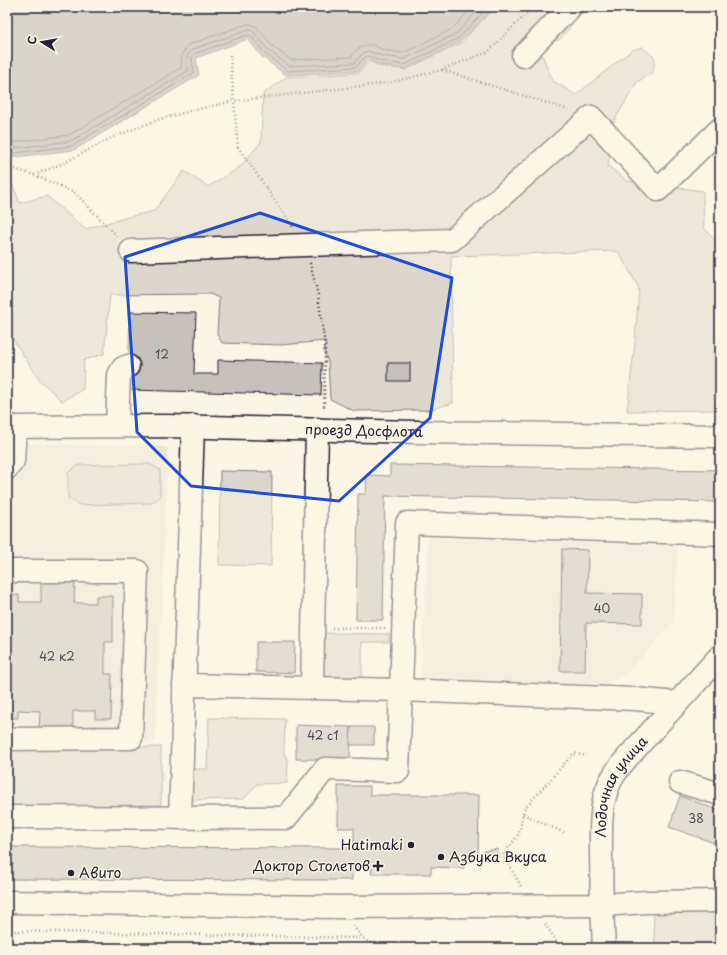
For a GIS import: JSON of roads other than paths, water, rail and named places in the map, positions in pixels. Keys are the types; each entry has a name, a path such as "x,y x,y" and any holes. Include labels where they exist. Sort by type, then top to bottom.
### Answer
{"street":[{"path":"523,56 570,7"},
{"path":"131,251 452,240 590,117 658,190 720,129"},
{"path":"117,426 118,375 123,368 128,366"},
{"path":"180,818 193,426"},
{"name":"проезд Досфлота","path":"11,427 193,426 720,436"},
{"path":"7,468 13,461 11,427"},
{"path":"312,688 317,429"},
{"path":"7,817 286,818 325,769 398,772 407,523 720,534"},
{"path":"7,571 137,571 132,738 7,739"},
{"name":"Лодочная улица","path":"604,948 601,820 604,800 609,784 617,769 720,656"},
{"path":"697,681 720,682"},
{"path":"184,685 401,690 635,699 676,703"},
{"path":"680,782 720,794"},
{"path":"7,902 336,907 602,905 647,902 720,901"}],"water":[{"path":"7,7 494,7 461,41 405,69 379,65 368,59 359,71 286,75 262,57 248,39 196,58 199,75 74,150 7,158"}],"place":[{"name":"Hatimaki","path":"411,845"},
{"name":"Азбука Вкуса","path":"441,857"},
{"name":"Доктор Столетов","path":"378,866"},
{"name":"Авито","path":"71,873"}]}
